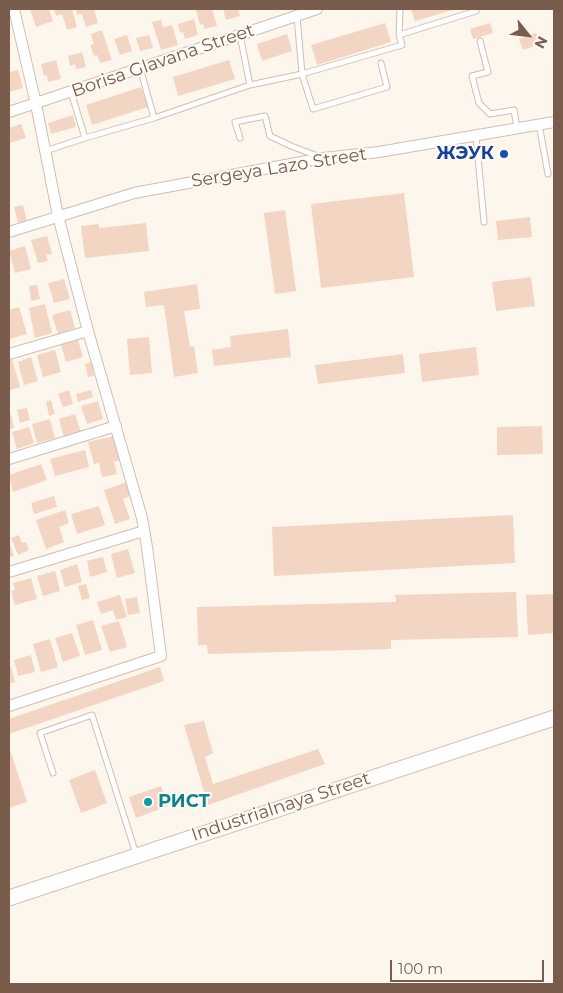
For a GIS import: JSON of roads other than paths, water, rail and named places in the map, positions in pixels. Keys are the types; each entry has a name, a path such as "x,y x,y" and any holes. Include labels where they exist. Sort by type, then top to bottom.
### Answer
{"main road":[{"name":"Industrialnaya Street","path":"9,898 554,718"}],"street":[{"path":"9,706 161,656 142,518 88,331 58,216 36,104 14,9"},
{"name":"Borisa Glavana Street","path":"9,112 317,9"},
{"name":"Sergeya Lazo Street","path":"9,232 134,193 323,158 379,152 554,122"},
{"path":"9,354 88,331"},
{"path":"9,459 116,426"},
{"path":"9,572 144,531"}],"lane":[{"path":"45,151 154,118 250,85 302,74 402,44 399,34 400,9"},
{"path":"399,34 476,11 475,9"},
{"path":"297,15 302,74 313,108 387,87 381,63"},
{"path":"240,35 250,85"},
{"path":"480,41 488,72 472,76 479,103 490,114 514,110 517,128"},
{"path":"140,68 154,118"},
{"path":"71,92 85,138"},
{"path":"240,138 235,122 265,116 270,136 323,158"},
{"path":"539,124 548,174"},
{"path":"476,135 484,222"},
{"path":"53,773 40,733 92,716 136,855"}],"place":[{"name":"ЖЭУК","path":"504,154"},
{"name":"РИСТ","path":"148,802"}]}
